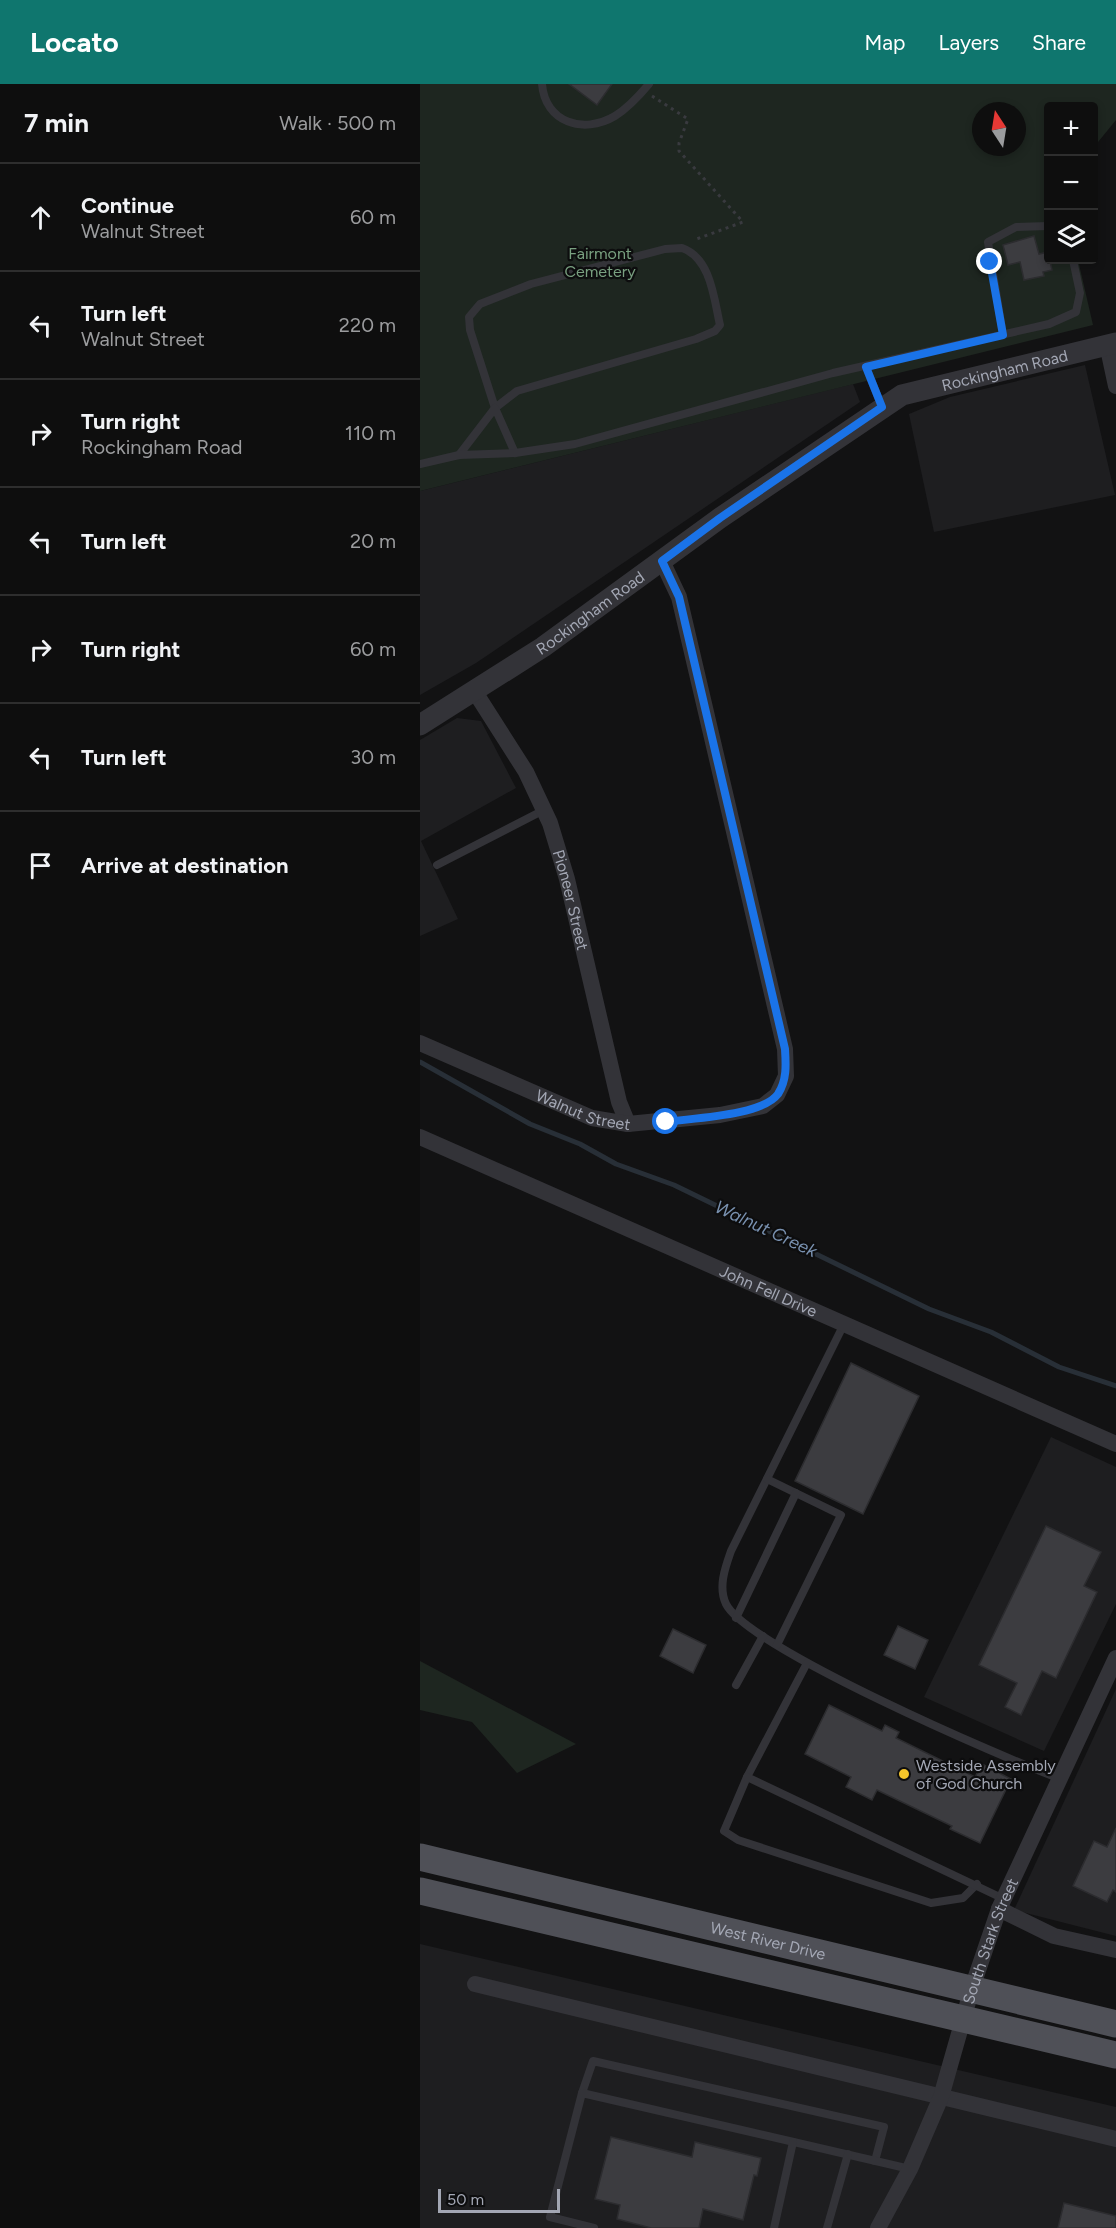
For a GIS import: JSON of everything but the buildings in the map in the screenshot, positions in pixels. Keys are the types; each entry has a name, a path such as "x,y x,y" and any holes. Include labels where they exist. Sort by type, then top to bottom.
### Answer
{"main road":[{"name":"West River Drive","path":"420,1857 1116,2024"},
{"name":"West River Drive","path":"420,1891 1116,2055"}],"street":[{"path":"1111,344 1116,386"},
{"name":"Rockingham Road","path":"420,725 543,647 720,518 902,395 1111,344"},
{"name":"Walnut Street","path":"420,1043 592,1118 628,1124 720,1115 763,1106 777,1095 786,1076 785,1049 682,609 662,561"},
{"name":"Pioneer Street","path":"475,692 526,772 544,810 567,879 619,1102 628,1124"},
{"name":"John Fell Drive","path":"420,1137 1116,1444"},
{"name":"South Stark Street","path":"878,2228 910,2169 941,2097 972,1988 1001,1904 1116,1658"},
{"path":"1001,1904 1054,1936 1116,1950"},
{"path":"475,1984 1116,2139"}],"lane":[{"path":"542,84 543,98 557,118 575,124 596,123 614,117 646,87"},
{"path":"1003,335 988,242 1017,227 1044,226"},
{"path":"459,455 495,408 517,391 696,339 715,331 720,325 702,261 693,252 682,248 665,249 531,284 480,304 469,317 470,330 495,408 515,453"},
{"path":"420,464 459,455 515,453 575,444 833,373 1050,324 1077,312 1080,293 1074,264"},
{"path":"866,367 882,407"},
{"path":"437,865 544,810"},
{"path":"844,1324 723,1571 724,1597 736,1618 807,1662 1014,1762 1061,1779"},
{"path":"767,1479 841,1515 777,1645"},
{"path":"736,1618 796,1493"},
{"path":"736,1685 763,1636"},
{"path":"807,1662 747,1777 724,1831 738,1840 931,1903 963,1899 977,1884"},
{"path":"747,1777 977,1884 1001,1904"},
{"path":"552,2228 550,2217 582,2093 593,2061 884,2127 875,2161"},
{"path":"582,2093 910,2169"},
{"path":"774,2228 793,2142"},
{"path":"827,2228 848,2154"},
{"path":"550,2217 594,2228"}],"path":[{"path":"646,87 688,119 688,126 679,143 679,151 743,222 696,239 682,248"}],"shaded area":[{"path":"1085,365 1115,495 934,532 909,414 950,397"},
{"path":"853,384 860,402 476,663 420,695 420,491"},
{"path":"457,718 481,721 516,788 421,841 458,919 420,936 420,740"},
{"path":"1051,1437 1116,1467 1116,1604 1044,1751 924,1697"},
{"path":"1116,1689 1116,1936 1014,1910"},
{"path":"420,1944 1116,2107 1116,2228 420,2228"}],"green space":[{"name":"Fairmont Cemetery","path":"420,84 1116,84 1116,120 1098,142 1098,102 1044,102 1044,264 1079,264 1093,325 420,491"},
{"path":"420,1661 576,1744 517,1773 472,1722 420,1710"}],"waterway":[{"name":"Walnut Creek","path":"420,1062 530,1124 580,1144 616,1164 674,1185 929,1309 991,1332 1059,1367 1116,1386"}],"place":[{"name":"Westside Assembly of God Church","path":"904,1774"}],"route":[{"path":"666,1122 720,1115 763,1106 777,1095 786,1076 785,1049 679,597 662,561 720,518 882,407 866,367 1003,335 990,262"}]}
